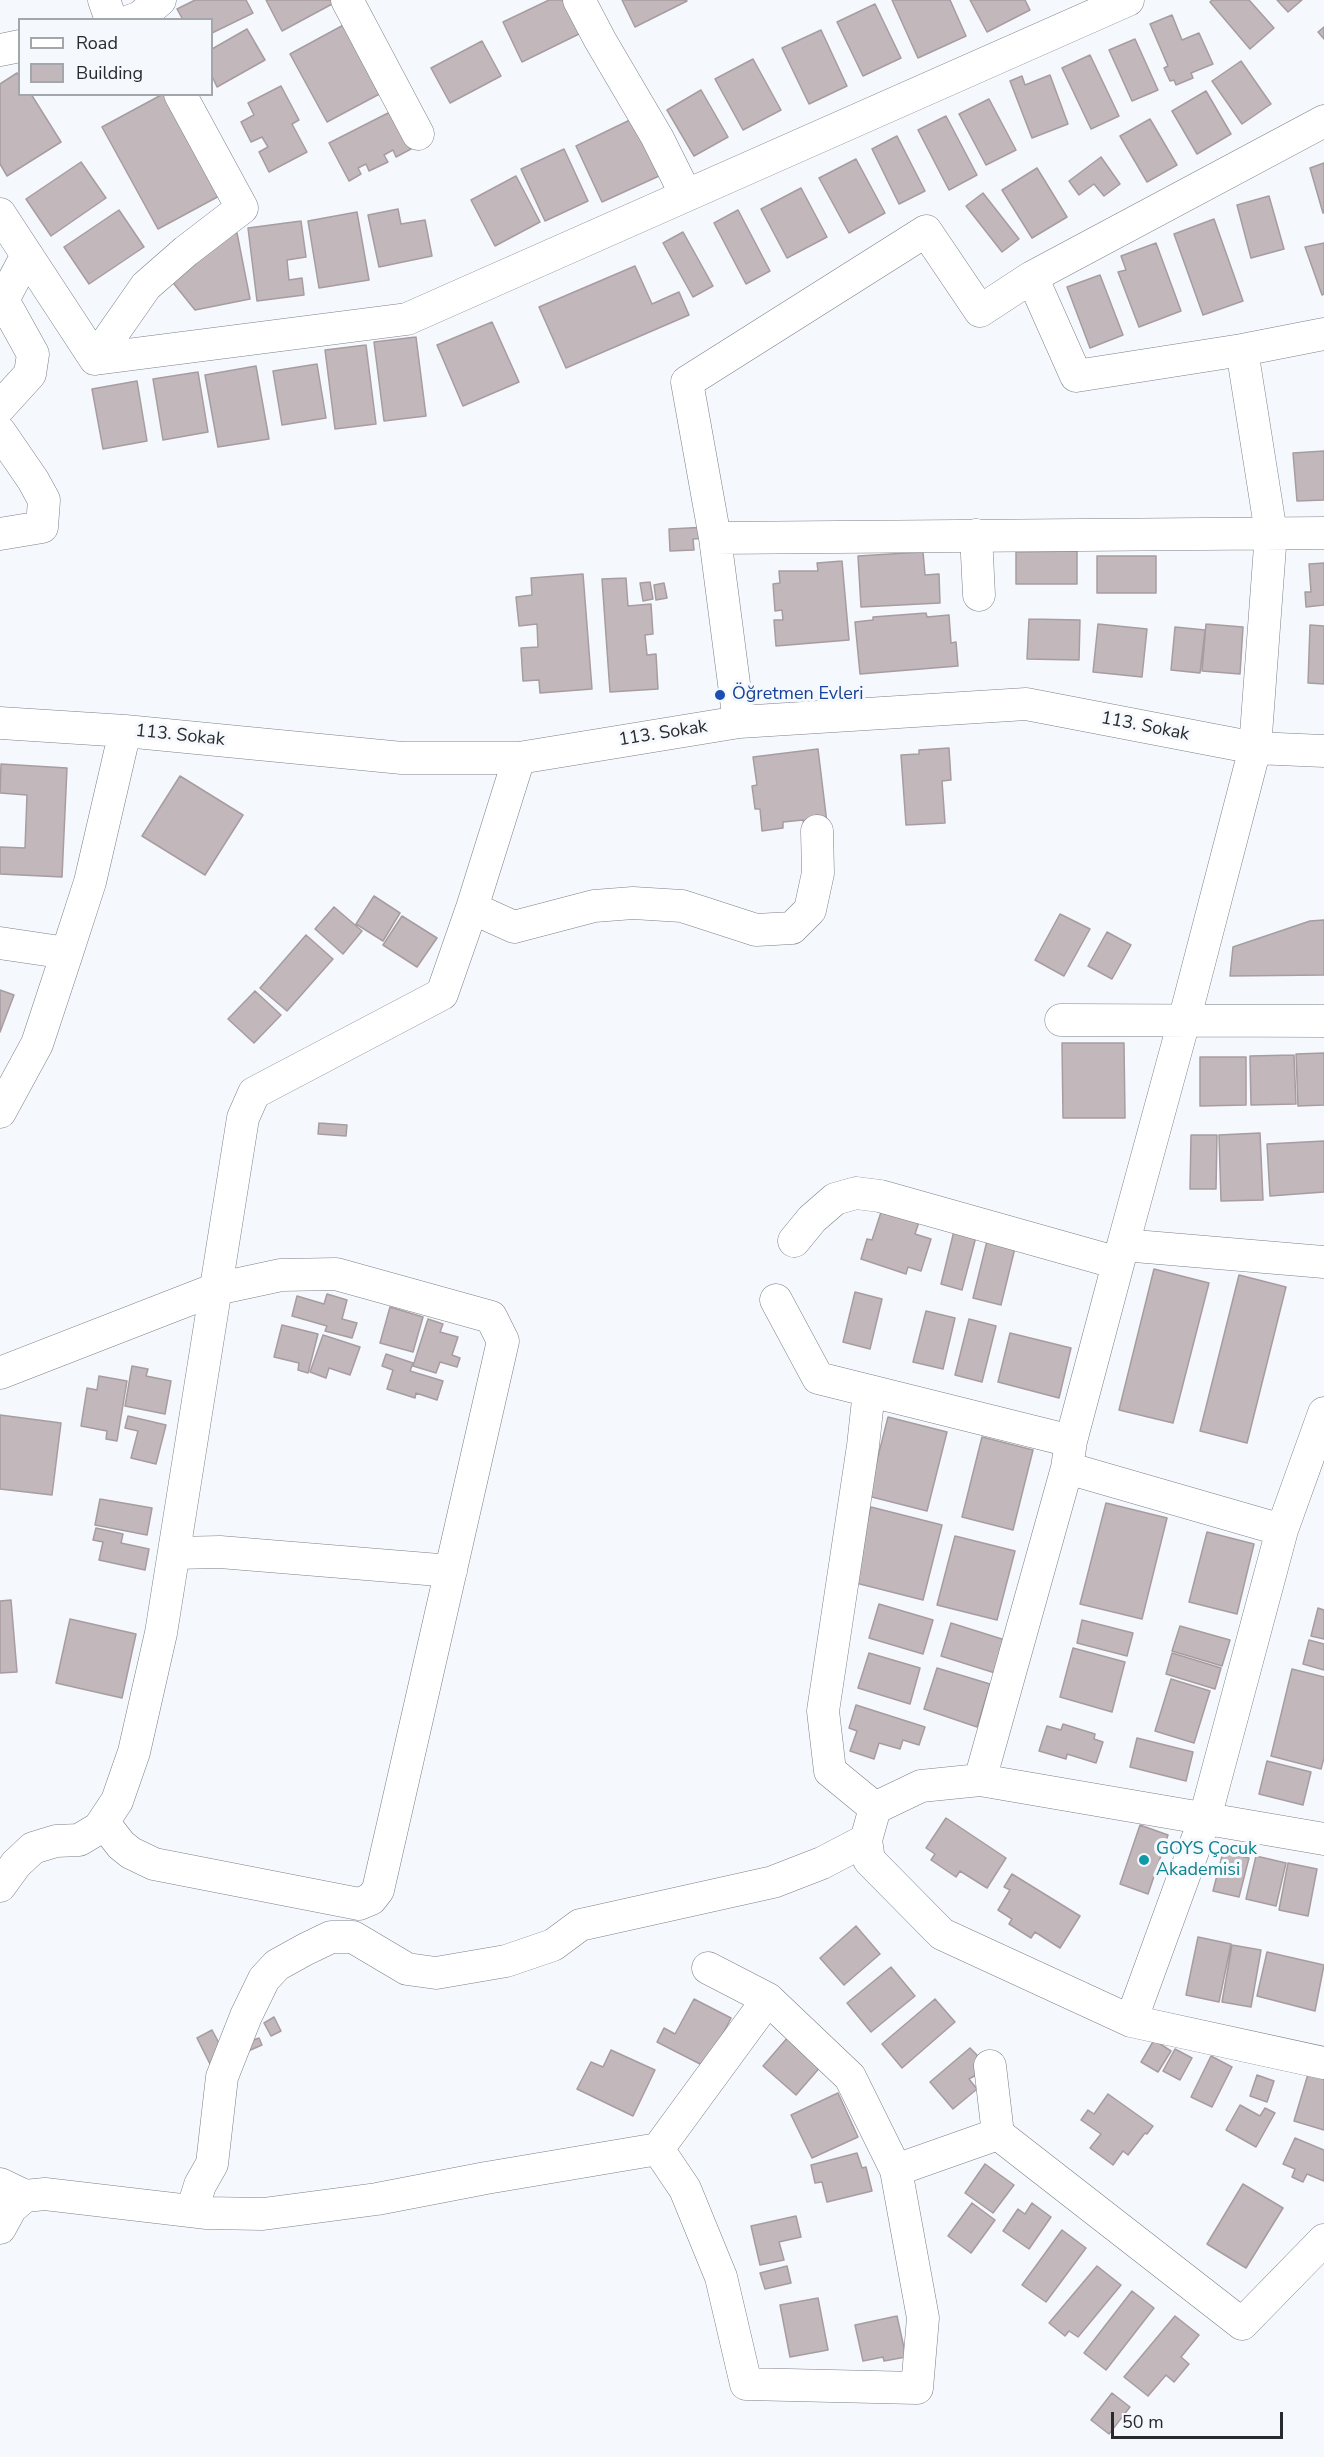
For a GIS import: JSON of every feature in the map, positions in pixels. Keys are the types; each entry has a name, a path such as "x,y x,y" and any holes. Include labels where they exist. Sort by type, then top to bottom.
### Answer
{"street":[{"path":"104,0 136,15"},
{"path":"347,0 418,134"},
{"path":"579,0 657,137 686,195"},
{"path":"95,359 407,319 1128,0"},
{"path":"0,50 18,46"},
{"path":"95,359 146,286 186,251 242,208 181,96"},
{"path":"739,722 715,538 687,382 926,231 980,311 1032,277 1324,121"},
{"path":"0,214 95,359"},
{"path":"0,407 30,374 33,354 3,300 27,255"},
{"path":"1032,277 1076,376 1242,350 1324,334"},
{"path":"980,1780 1069,1455 1120,1254 1184,1022 1255,748 1271,533 1242,350"},
{"path":"0,432 44,500 42,527 0,534"},
{"path":"715,538 1324,533"},
{"path":"976,535 979,595"},
{"name":"113. Sokak","path":"0,723 125,731 402,758 519,758 739,722 1026,704 1255,748 1324,751"},
{"path":"0,1112 37,1044 67,953 90,882 125,731"},
{"path":"0,1886 16,1864 33,1848 56,1841 79,1840 99,1828 117,1801 134,1752 161,1633 243,1118 254,1093 442,994 472,908 519,758"},
{"path":"472,908 514,927 594,906 633,903 682,906 756,930 792,928 810,910 818,873 817,831"},
{"path":"0,943 67,953"},
{"path":"1061,1020 1324,1021"},
{"path":"794,1241 812,1219 835,1199 856,1193 880,1196 1120,1254 1324,1263"},
{"path":"0,1373 216,1289 281,1275 336,1274 491,1317 503,1341 378,1890 371,1899 358,1904 154,1864 131,1854 103,1822"},
{"path":"776,1300 818,1378 869,1391 1069,1455 1282,1530"},
{"path":"869,1391 863,1446 823,1711 830,1771 875,1808"},
{"path":"1131,2021 1205,1818 1282,1530 1324,1413"},
{"path":"174,1554 220,1552 451,1571"},
{"path":"1324,1839 980,1780 921,1786 875,1808 866,1840 869,1860 942,1934 1131,2021 1324,2063"},
{"path":"192,2211 200,2184 212,2164 222,2077 246,2016 264,1979 277,1965 306,1949 331,1937 353,1937 407,1969 436,1973 506,1961 553,1945 580,1925 773,1882 822,1863 866,1840"},
{"path":"353,1937 358,1904"},
{"path":"658,2149 685,2189 721,2277 746,2384 917,2388 923,2318 896,2170 850,2077 768,1999 708,1968"},
{"path":"0,2228 11,2208 12,2190 192,2211 263,2214 377,2199 658,2149 768,1999"},
{"path":"990,2066 998,2134 1242,2324 1324,2240"},
{"path":"896,2170 998,2134"}],"building":[{"path":"195,0 246,0 253,13 213,33 213,18 182,18 177,9"},
{"path":"266,0 333,0 334,3 282,31"},
{"path":"549,0 564,0 581,33 522,62 503,22"},
{"path":"622,0 686,0 687,1 635,27"},
{"path":"892,0 950,0 966,36 918,58"},
{"path":"970,0 1025,0 1030,10 987,32"},
{"path":"1212,0 1249,0 1274,28 1250,49 1210,2"},
{"path":"1277,0 1302,0 1288,12"},
{"path":"875,4 901,58 863,76 837,22"},
{"path":"1172,15 1182,40 1199,33 1213,64 1191,73 1193,78 1176,85 1174,80 1170,81 1164,68 1168,66 1150,24"},
{"path":"349,22 387,90 327,122 290,54"},
{"path":"1324,27 1324,39 1318,32"},
{"path":"247,29 265,60 217,87 213,78 213,48"},
{"path":"821,30 847,86 809,104 782,48"},
{"path":"1135,39 1158,90 1132,101 1109,50"},
{"path":"482,41 501,76 450,103 431,68"},
{"path":"1090,55 1119,116 1091,129 1062,68"},
{"path":"753,59 781,110 743,130 715,79"},
{"path":"1241,61 1271,104 1242,124 1212,81"},
{"path":"17,73 18,96 32,96 61,142 7,176 0,164 0,84"},
{"path":"1050,75 1068,124 1032,138 1010,81 1022,76 1025,85"},
{"path":"281,86 299,120 292,124 307,152 269,172 259,152 268,147 262,137 251,142 241,122 254,115 248,103"},
{"path":"701,90 728,137 694,156 667,110"},
{"path":"1206,91 1231,134 1197,154 1172,111"},
{"path":"159,96 168,96 221,195 158,229 102,127"},
{"path":"989,99 1016,150 986,165 959,114"},
{"path":"392,111 411,149 396,157 393,150 384,155 388,162 369,171 366,164 358,168 361,174 349,181 329,143"},
{"path":"946,116 977,175 949,190 918,130"},
{"path":"632,119 659,176 602,202 576,146"},
{"path":"1150,119 1177,165 1147,182 1120,136"},
{"path":"897,136 925,191 899,204 872,149"},
{"path":"564,149 588,201 545,221 521,169"},
{"path":"1101,157 1120,184 1104,196 1094,184 1079,195 1069,181"},
{"path":"856,159 885,213 849,233 819,178"},
{"path":"81,162 106,198 51,236 26,199"},
{"path":"1324,163 1324,213 1323,213 1310,168"},
{"path":"1037,168 1067,217 1032,238 1002,190"},
{"path":"516,176 540,222 495,246 471,200"},
{"path":"801,188 827,237 787,258 761,209"},
{"path":"983,193 1019,239 1002,252 966,206"},
{"path":"1269,196 1284,249 1251,258 1237,205"},
{"path":"398,209 401,224 425,220 432,256 379,267 368,215"},
{"path":"119,210 144,247 89,284 64,247"},
{"path":"738,210 770,271 746,284 714,223"},
{"path":"357,212 369,280 319,288 308,221"},
{"path":"1214,219 1243,301 1203,315 1174,234"},
{"path":"301,221 306,257 287,260 289,280 302,278 304,295 257,301 248,228"},
{"path":"683,232 713,286 693,297 663,243"},
{"path":"237,233 250,299 195,310 170,279 224,236"},
{"path":"1156,243 1181,311 1139,327 1118,272 1126,270 1121,256"},
{"path":"1324,243 1324,294 1322,295 1305,247"},
{"path":"635,266 652,304 679,292 689,315 566,368 539,307"},
{"path":"1100,275 1123,335 1090,348 1067,287"},
{"path":"492,322 519,382 463,406 437,345"},
{"path":"416,337 426,416 384,421 374,342"},
{"path":"366,345 376,424 335,429 325,350"},
{"path":"317,364 326,418 282,425 273,371"},
{"path":"256,366 269,439 218,447 205,375"},
{"path":"198,372 208,432 163,440 153,379"},
{"path":"137,381 147,441 103,449 92,389"},
{"path":"1324,451 1324,500 1297,501 1293,453"},
{"path":"708,527 708,538 693,539 694,550 670,551 669,529"},
{"path":"1077,551 1077,584 1016,584 1016,552"},
{"path":"923,552 925,575 939,574 940,603 861,607 858,556"},
{"path":"1097,556 1156,556 1156,593 1097,593"},
{"path":"842,561 849,640 776,646 774,620 783,620 782,610 775,611 773,584 780,583 779,571 818,571 817,563"},
{"path":"1324,563 1324,605 1306,607 1305,592 1311,592 1309,564"},
{"path":"583,574 592,689 540,693 539,680 523,681 521,648 538,647 537,624 519,626 516,597 532,595 531,578"},
{"path":"626,578 628,606 651,604 653,634 645,635 647,655 656,654 658,689 610,692 602,579"},
{"path":"650,582 653,599 643,601 640,583"},
{"path":"664,583 667,598 656,600 654,585"},
{"path":"926,613 927,617 949,615 951,643 956,642 958,666 860,674 855,622 873,620 873,617"},
{"path":"1029,619 1080,620 1079,660 1027,659"},
{"path":"1098,624 1147,629 1142,677 1093,672"},
{"path":"1206,624 1243,627 1240,674 1202,671"},
{"path":"1310,625 1324,626 1324,684 1308,683"},
{"path":"1175,627 1205,630 1200,673 1171,670"},
{"path":"949,748 951,780 942,781 945,823 906,825 901,755 919,754 919,750"},
{"path":"818,749 827,823 804,825 803,820 783,822 783,828 762,831 760,809 755,809 752,786 757,785 753,757"},
{"path":"1,764 67,768 62,877 0,874 0,847 25,848 27,795 0,793"},
{"path":"180,776 243,815 205,875 142,836"},
{"path":"374,896 400,913 383,941 356,924"},
{"path":"334,907 362,931 343,954 315,929"},
{"path":"1060,914 1090,929 1064,976 1035,960"},
{"path":"402,916 437,938 417,967 383,945"},
{"path":"1324,920 1324,975 1230,976 1233,947 1310,921"},
{"path":"1107,932 1131,945 1112,979 1088,966"},
{"path":"306,935 333,959 287,1011 260,988"},
{"path":"0,990 14,995 0,1032"},
{"path":"255,991 281,1015 254,1043 228,1019"},
{"path":"1062,1043 1124,1043 1125,1118 1063,1118"},
{"path":"1324,1053 1324,1105 1298,1106 1296,1054"},
{"path":"1294,1055 1296,1104 1251,1105 1250,1056"},
{"path":"1200,1057 1246,1057 1246,1105 1200,1106"},
{"path":"319,1123 347,1125 346,1136 318,1134"},
{"path":"1260,1133 1263,1200 1221,1201 1219,1135"},
{"path":"1191,1135 1217,1135 1216,1189 1190,1189"},
{"path":"1324,1141 1324,1192 1270,1196 1267,1144"},
{"path":"882,1209 919,1222 915,1234 931,1239 921,1271 908,1267 906,1274 861,1259 867,1239 872,1240"},
{"path":"955,1227 977,1233 962,1290 941,1284"},
{"path":"987,1241 1015,1248 1001,1305 973,1298"},
{"path":"1154,1269 1209,1283 1173,1423 1119,1410"},
{"path":"1239,1275 1286,1287 1247,1443 1200,1431"},
{"path":"855,1292 882,1299 870,1349 843,1342"},
{"path":"327,1294 347,1300 342,1319 357,1323 352,1338 325,1331 327,1326 292,1316 297,1296 324,1304"},
{"path":"390,1307 423,1317 413,1352 380,1343"},
{"path":"926,1311 955,1318 943,1369 913,1362"},
{"path":"428,1319 443,1324 440,1332 458,1337 452,1355 460,1358 457,1367 440,1362 436,1373 413,1366"},
{"path":"969,1319 996,1326 982,1382 955,1375"},
{"path":"282,1325 318,1334 308,1373 298,1370 299,1363 274,1357"},
{"path":"1010,1333 1071,1348 1059,1398 998,1382"},
{"path":"323,1335 360,1347 350,1375 329,1368 326,1378 310,1372"},
{"path":"386,1354 413,1363 410,1371 443,1381 437,1400 416,1393 415,1398 387,1389 393,1370 382,1366"},
{"path":"132,1366 148,1369 146,1376 171,1381 165,1414 125,1406"},
{"path":"99,1376 127,1381 117,1441 106,1439 107,1431 81,1426 87,1388 97,1390"},
{"path":"0,1415 61,1423 52,1495 0,1489"},
{"path":"128,1416 166,1425 156,1464 131,1458 138,1431 125,1428"},
{"path":"888,1417 947,1432 927,1511 868,1496"},
{"path":"982,1437 1033,1450 1013,1530 962,1517"},
{"path":"100,1499 152,1508 147,1535 95,1525"},
{"path":"1106,1503 1167,1518 1142,1619 1080,1604"},
{"path":"871,1507 942,1525 923,1600 852,1582"},
{"path":"96,1528 123,1534 121,1543 149,1549 145,1570 99,1560 103,1542 93,1540"},
{"path":"1207,1532 1254,1544 1237,1614 1189,1602"},
{"path":"955,1536 1015,1551 997,1620 937,1605"},
{"path":"11,1600 17,1672 0,1673 0,1601"},
{"path":"879,1604 933,1620 923,1654 869,1638"},
{"path":"1318,1608 1324,1610 1324,1639 1311,1636"},
{"path":"70,1619 136,1634 122,1698 56,1683"},
{"path":"1082,1620 1133,1633 1127,1656 1077,1643"},
{"path":"951,1623 1005,1640 995,1673 941,1656"},
{"path":"1180,1626 1230,1640 1222,1666 1172,1651"},
{"path":"1309,1640 1324,1644 1324,1670 1303,1664"},
{"path":"1073,1648 1125,1662 1112,1712 1060,1697"},
{"path":"869,1653 920,1668 910,1704 858,1688"},
{"path":"1172,1653 1221,1668 1215,1689 1166,1674"},
{"path":"937,1668 990,1684 977,1727 924,1709"},
{"path":"1292,1669 1324,1677 1324,1758 1321,1769 1271,1756"},
{"path":"1171,1679 1210,1691 1194,1743 1155,1731"},
{"path":"856,1705 925,1727 919,1745 903,1740 900,1749 879,1743 874,1759 850,1751 857,1731 849,1728"},
{"path":"1063,1724 1095,1734 1094,1739 1103,1742 1096,1763 1067,1754 1066,1759 1039,1751 1047,1726 1061,1730"},
{"path":"1137,1738 1193,1752 1186,1781 1130,1767"},
{"path":"1267,1761 1311,1772 1303,1805 1259,1794"},
{"path":"946,1818 1006,1858 987,1888 960,1871 956,1877 931,1860 935,1854 926,1848"},
{"name":"GOYS Çocuk Akademisi","path":"1140,1825 1168,1835 1148,1894 1120,1884"},
{"path":"1223,1852 1249,1858 1239,1897 1213,1891"},
{"path":"1256,1856 1286,1863 1276,1906 1246,1899"},
{"path":"1288,1863 1317,1869 1308,1916 1279,1910"},
{"path":"1012,1874 1080,1916 1060,1948 1035,1932 1031,1938 1009,1924 1012,1919 998,1910 1010,1890 1004,1887"},
{"path":"856,1926 880,1954 844,1985 820,1958"},
{"path":"1198,1937 1231,1944 1219,2002 1186,1995"},
{"path":"1232,1945 1261,1950 1251,2007 1222,2002"},
{"path":"1267,1952 1324,1965 1315,2011 1257,1996"},
{"path":"891,1967 915,1996 871,2032 847,2003"},
{"path":"694,1999 731,2018 706,2067 657,2042 664,2028 675,2034"},
{"path":"935,1999 955,2022 902,2068 882,2044"},
{"path":"274,2017 281,2031 271,2036 264,2023"},
{"path":"212,2030 227,2058 211,2066 197,2038"},
{"path":"789,2036 822,2065 796,2095 763,2066"},
{"path":"259,2038 262,2045 239,2055 235,2047"},
{"path":"1154,2040 1171,2051 1158,2072 1141,2062"},
{"path":"970,2048 977,2055 976,2075 969,2079 977,2089 953,2109 930,2082"},
{"path":"1175,2049 1192,2058 1180,2080 1163,2071"},
{"path":"611,2050 655,2070 633,2116 577,2089 591,2062 603,2067"},
{"path":"1211,2056 1232,2067 1212,2107 1191,2097"},
{"path":"1311,2064 1324,2067 1324,2130 1294,2121"},
{"path":"1257,2075 1274,2081 1267,2102 1250,2096"},
{"path":"838,2093 858,2137 812,2158 791,2115"},
{"path":"1108,2094 1153,2126 1128,2155 1123,2151 1113,2165 1090,2148 1101,2134 1081,2120 1088,2110 1094,2114"},
{"path":"1240,2105 1260,2116 1265,2108 1275,2113 1256,2147 1226,2130"},
{"path":"1295,2138 1324,2150 1324,2181 1307,2174 1303,2182 1292,2177 1295,2169 1283,2164"},
{"path":"857,2153 862,2168 866,2167 872,2191 827,2202 822,2182 815,2183 811,2165"},
{"path":"985,2164 1014,2185 993,2213 965,2193"},
{"path":"1243,2184 1283,2208 1246,2268 1207,2244"},
{"path":"972,2203 995,2220 971,2253 948,2236"},
{"path":"1032,2203 1051,2217 1029,2249 1003,2231 1018,2209 1025,2214"},
{"path":"796,2216 801,2237 779,2242 784,2260 760,2265 751,2226"},
{"path":"1062,2230 1086,2248 1046,2302 1022,2285"},
{"path":"787,2266 791,2283 765,2289 760,2273"},
{"path":"1097,2266 1121,2285 1078,2337 1069,2331 1065,2336 1049,2323"},
{"path":"1132,2291 1154,2308 1106,2370 1084,2353"},
{"path":"818,2298 828,2350 790,2357 780,2305"},
{"path":"897,2316 906,2357 884,2361 883,2357 863,2361 855,2325"},
{"path":"1175,2316 1199,2335 1181,2357 1189,2364 1174,2382 1166,2375 1148,2396 1124,2377"},
{"path":"1112,2393 1130,2407 1109,2434 1091,2420"}],"place":[{"name":"Öğretmen Evleri","path":"720,695"},
{"name":"GOYS Çocuk Akademisi","path":"1144,1860"}]}
